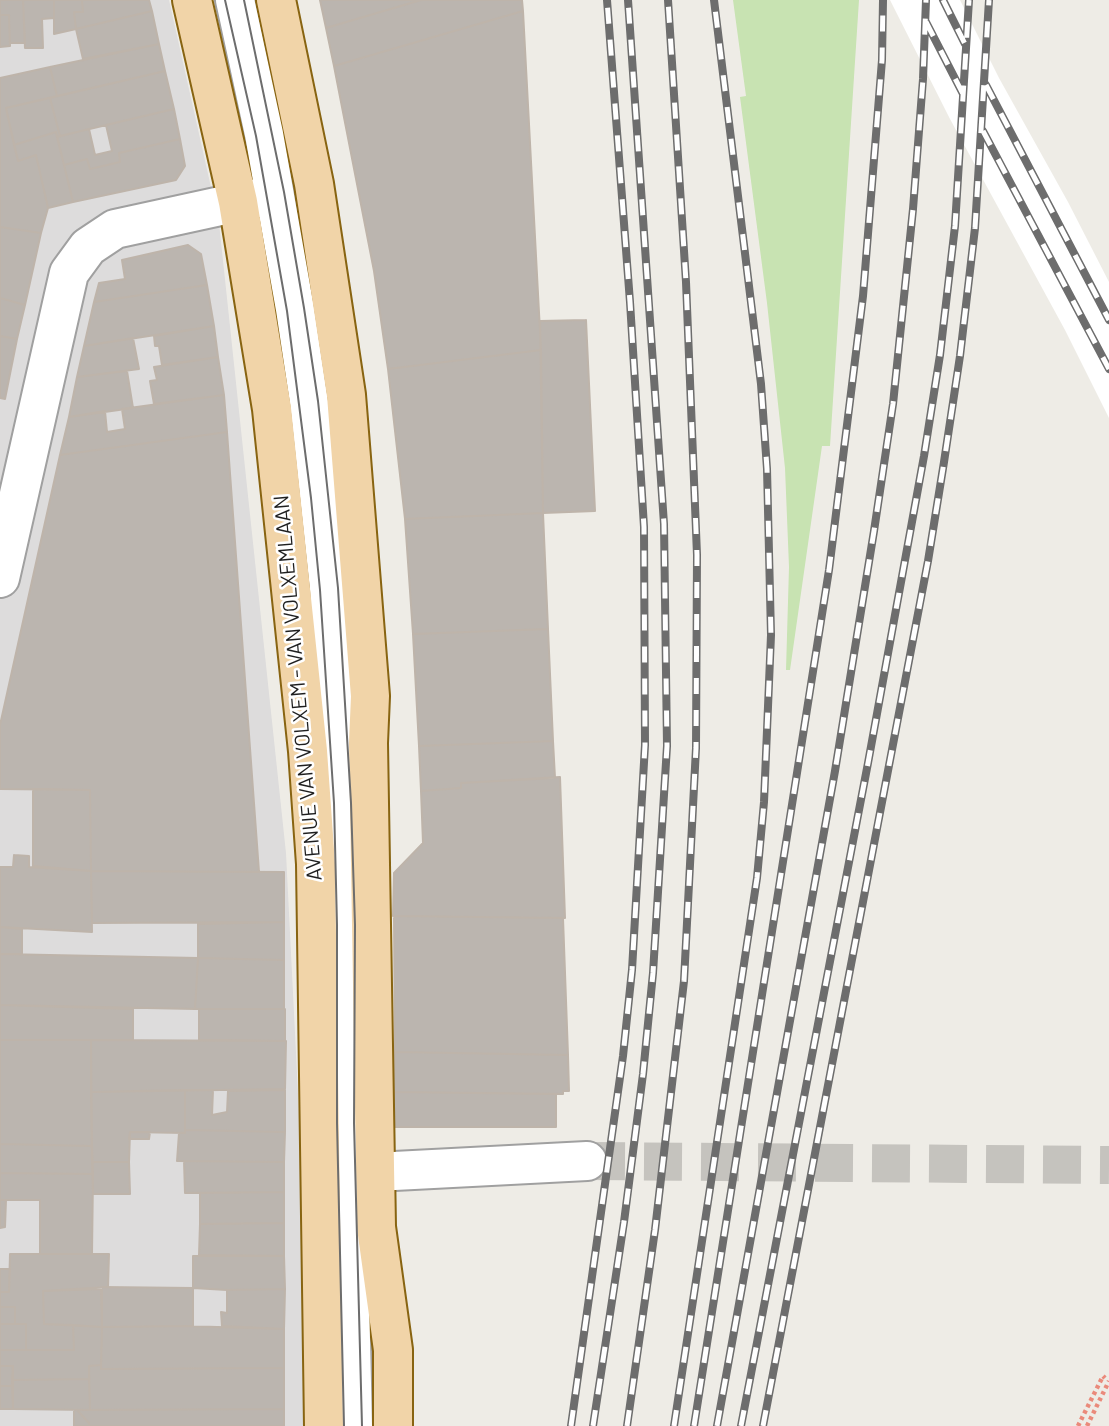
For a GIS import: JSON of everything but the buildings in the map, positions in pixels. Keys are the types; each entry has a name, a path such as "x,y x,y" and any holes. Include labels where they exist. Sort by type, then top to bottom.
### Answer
{"main road":[{"name":"AVENUE VAN VOLXEM - VAN VOLXEMLAAN","path":"192,0 238,202 272,409 308,751 316,864 324,1426"},
{"name":"AVENUE VAN VOLXEM - VAN VOLXEMLAAN","path":"276,0 314,184 346,395 370,696 368,743 376,1227 393,1350 393,1426"}],"street":[{"name":"AVENUE VAN VOLXEM - VAN VOLXEMLAAN","path":"235,0 275,194 295,309 320,496 329,589 344,838 346,1124 353,1426"},
{"path":"0,578 69,273 88,247 115,229 314,184"},
{"name":"AVENUE VAN VOLXEM - VAN VOLXEMLAAN","path":"344,838 368,743"},
{"path":"375,1172 587,1161"}],"path":[{"path":"1087,1426 1108,1379 1109,1369"},
{"path":"1078,1426 1103,1376 1108,1379"}],"shaded area":[{"path":"0,0 169,0 219,223 286,853 305,1234 304,1426 0,1426"}],"green space":[{"path":"733,0 859,0 830,446 822,446 790,670 786,670 789,567 785,468 740,97 746,96"}],"pier":[{"path":"890,0 960,0 999,78 1068,202 1109,282 1109,418 1065,330 950,119"}],"tunnel":[{"path":"587,1161 1109,1165"}],"tram line":[{"path":"225,0 256,136 287,311 320,590 334,803 337,1123 344,1426"},
{"path":"244,0 284,192 304,308 318,401 338,588 351,803 355,925 354,1123 362,1426"}],"railway":[{"path":"571,1426 623,1056 632,970 645,745 644,527 607,0"},
{"path":"593,1426 643,1074 653,973 667,746 664,524 628,0"},
{"path":"627,1426 655,1230 684,981 696,748 697,555 686,282 668,0"},
{"path":"674,1426 757,878 764,802 771,635 767,469 761,384 714,0"},
{"path":"694,1426 829,570 863,296 882,60 883,0"},
{"path":"717,1426 835,771 893,404 913,209 926,0"},
{"path":"943,0 965,44"},
{"path":"741,1426 924,456 940,355 955,226 969,0"},
{"path":"763,1426 928,561 944,462 975,228 989,0"},
{"path":"926,22 963,94"},
{"path":"986,85 1109,320"},
{"path":"983,131 1109,369"}]}
